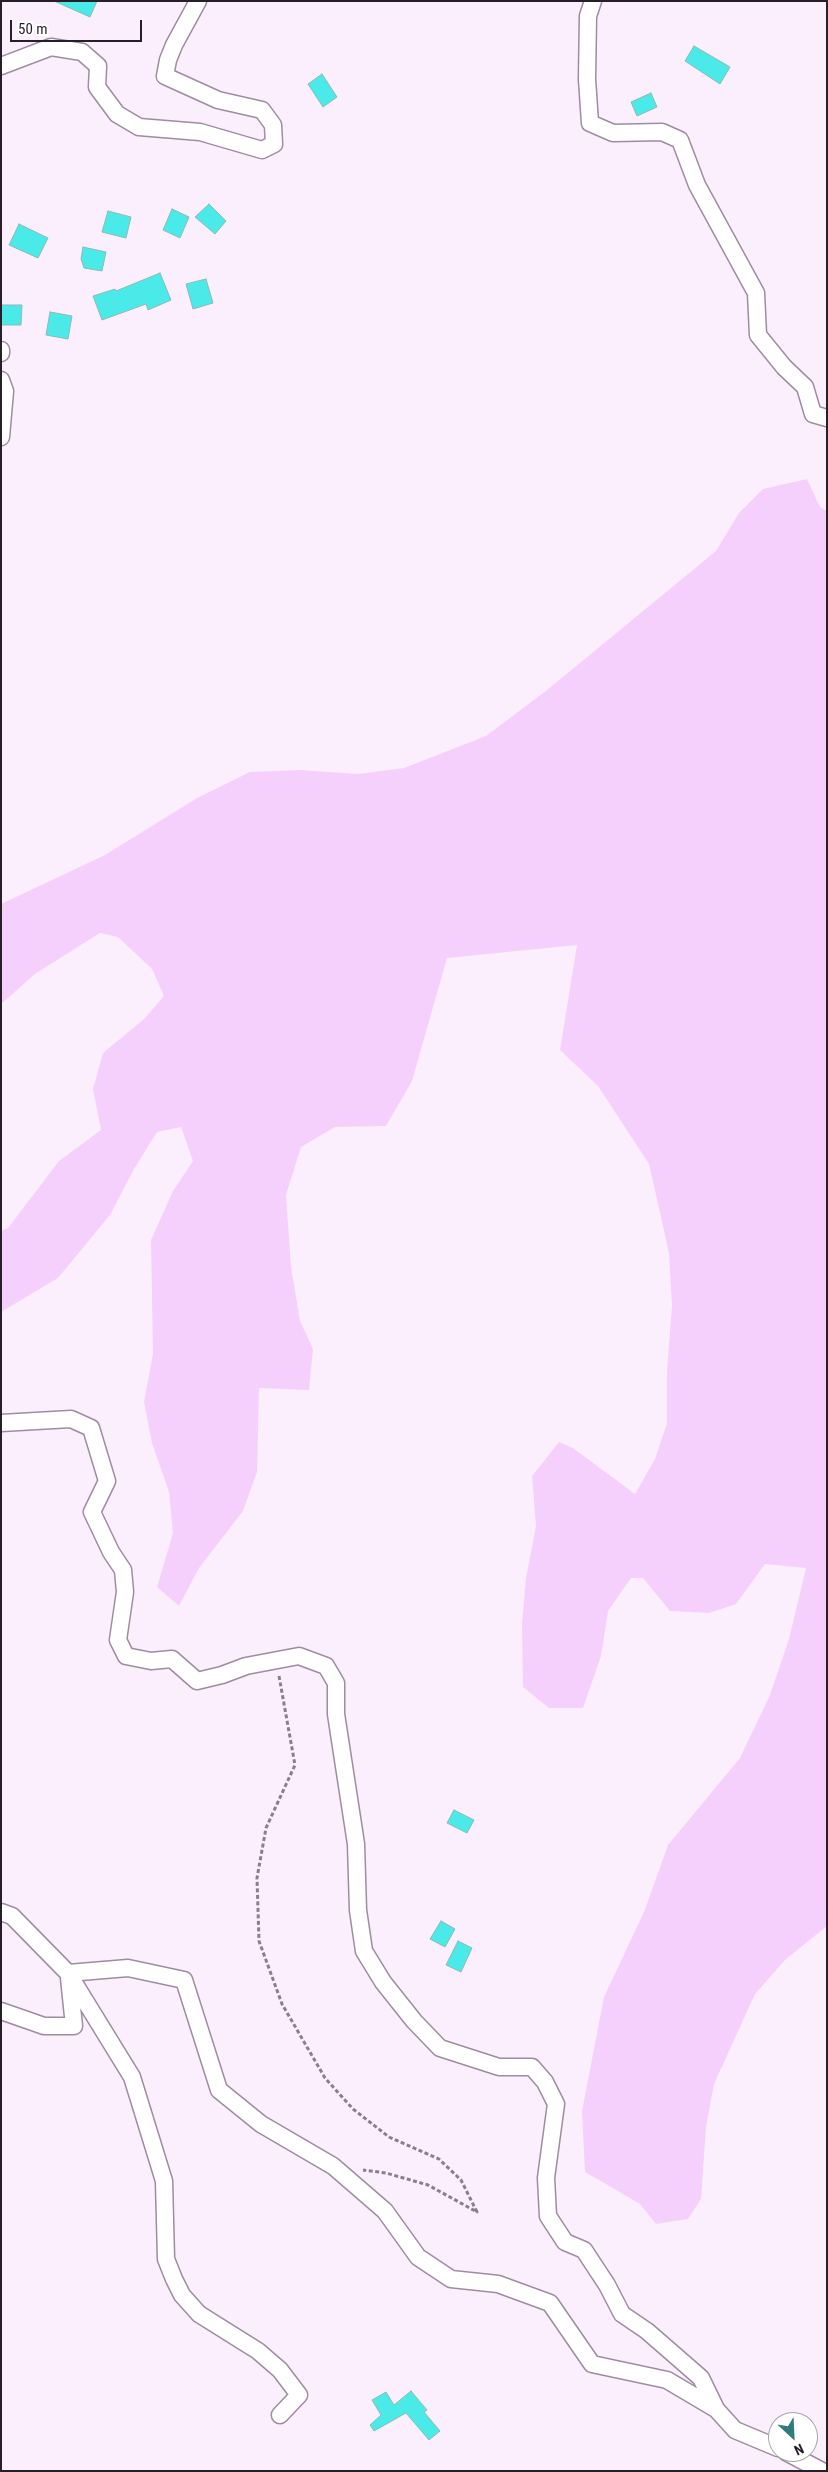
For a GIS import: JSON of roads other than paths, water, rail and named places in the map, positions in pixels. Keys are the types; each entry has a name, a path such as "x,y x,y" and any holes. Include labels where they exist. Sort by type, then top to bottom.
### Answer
{"street":[{"path":"1,66 50,47 82,52 98,66 98,87 117,114 139,127 200,132 262,150 274,144 273,125 262,110 218,100 165,76 168,60 174,45 198,1"},
{"path":"593,1 588,16 587,79 590,123 612,133 662,132 680,140 697,185 756,293 758,335 784,367 805,387 813,414 827,418"},
{"path":"1,380 5,391 1,437"},
{"path":"1,1423 71,1419 91,1428 107,1481 92,1512 111,1552 123,1570 125,1592 118,1640 126,1656 151,1661 172,1659 197,1681 222,1675 246,1666 299,1656 326,1666 336,1683 336,1714 356,1844 358,1910 364,1951 383,1982 414,2021 440,2048 499,2067 532,2067 546,2082 556,2104 546,2178 548,2216 565,2242 584,2250 607,2284 622,2314 647,2331 701,2378 716,2409 734,2430 768,2444"},
{"path":"1,1912 12,1916 68,1973 132,2077 164,2181 166,2259 174,2279 182,2295 199,2314 258,2351 285,2376 299,2395 280,2415"},
{"path":"68,1973 128,1968 184,1980 219,2090 261,2124 333,2166 385,2211 418,2257 451,2278 498,2284 550,2303 592,2364 667,2380 716,2409"},
{"path":"1,2011 44,2026 74,2026 68,1973"},
{"path":"805,2462 822,2471"}]}
